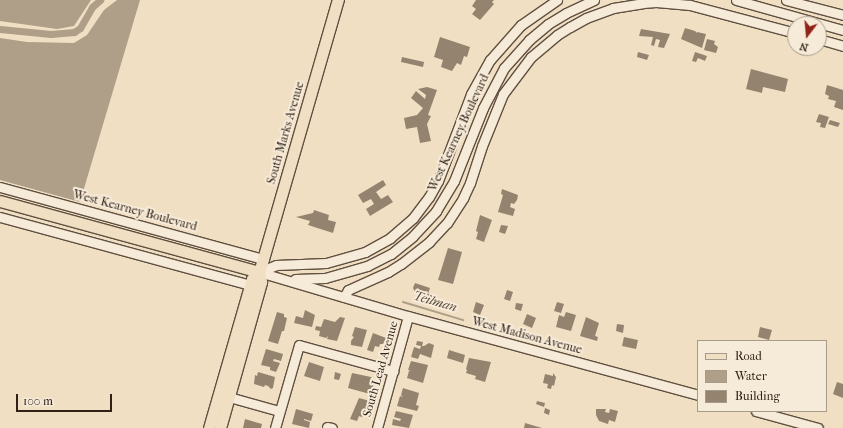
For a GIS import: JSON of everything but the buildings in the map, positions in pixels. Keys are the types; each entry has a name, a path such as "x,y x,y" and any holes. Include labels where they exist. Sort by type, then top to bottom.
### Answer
{"main road":[{"name":"South Marks Avenue","path":"209,428 252,279 259,272 263,259 338,0"},
{"path":"0,201 259,272"},
{"name":"South Marks Avenue","path":"220,428 261,282 259,272"}],"street":[{"path":"259,272 276,265 326,263 351,257 377,246 413,218 429,197 438,181 471,94 490,60 521,25 557,0"},
{"name":"West Kearney Boulevard","path":"275,277 305,280 347,273 379,261 413,236 436,211 454,181 482,108 504,68 529,40 548,24 566,13 594,0"},
{"path":"736,0 843,30"},
{"path":"786,0 843,15"},
{"path":"344,297 348,290 388,272 401,264 429,242 446,223 463,198 470,183 482,146 503,94 531,57 557,35 570,27 586,18 613,8 656,2 690,5 787,31"},
{"path":"827,42 843,46"},
{"name":"West Kearney Boulevard","path":"0,187 263,259"},
{"path":"0,216 250,286"},
{"name":"West Madison Avenue","path":"259,272 408,316 697,395"},
{"name":"South Lead Avenue","path":"376,428 408,316"},
{"path":"275,428 298,345 393,371"},
{"path":"229,397 279,411"},
{"path":"760,412 818,428"}],"water":[{"path":"0,0 91,0 74,26 57,29 0,21"},
{"path":"117,0 140,0 80,202 0,180 0,38 27,42 74,43 87,35 104,10"}],"waterway":[{"path":"0,29 51,34 74,32 80,28 92,7 100,0"},
{"name":"Teilman","path":"403,302 463,320"}]}
